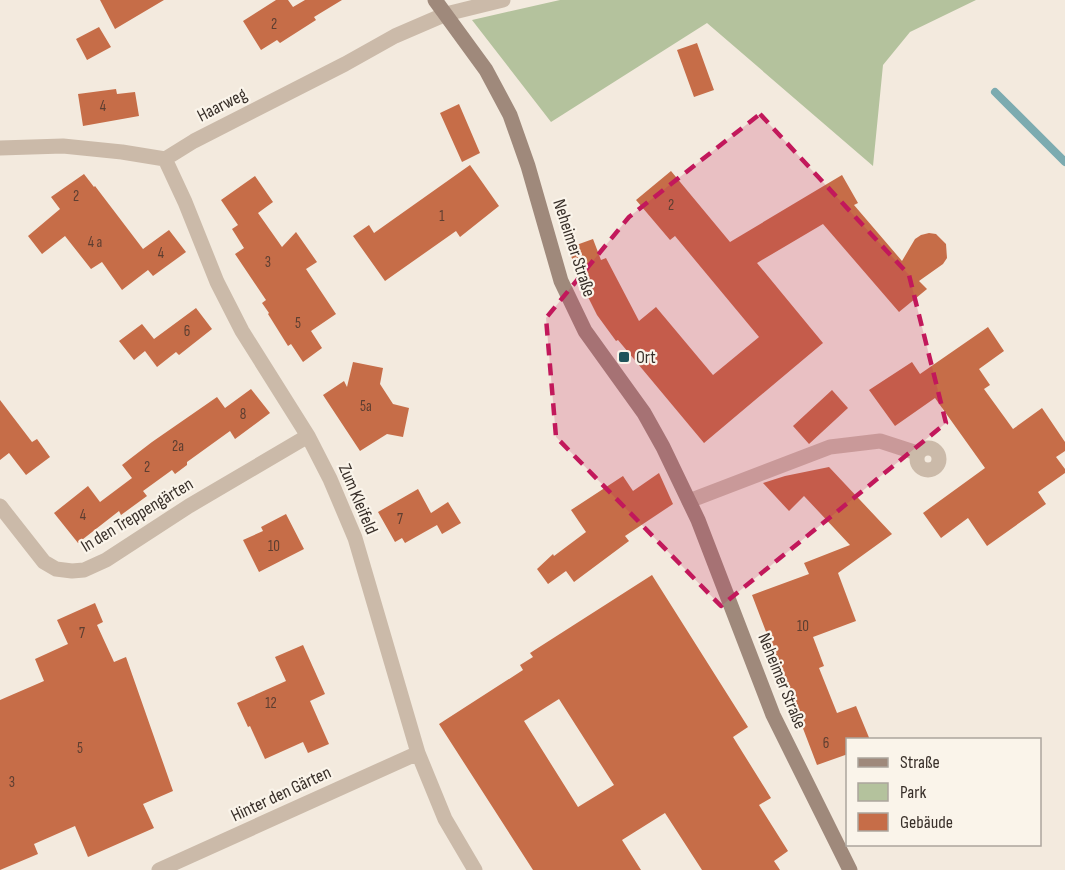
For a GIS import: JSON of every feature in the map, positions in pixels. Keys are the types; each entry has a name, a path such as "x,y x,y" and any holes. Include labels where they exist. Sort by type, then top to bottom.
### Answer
{"main road":[{"name":"Neheimer Straße","path":"435,0 486,70 510,115 528,166 561,281 573,308 604,358 644,413 663,447 689,501 773,715 850,870"}],"street":[{"name":"Haarweg","path":"165,159 194,141 395,36 446,14 503,0"},
{"path":"0,148 63,146 165,159"},
{"name":"Zum Kleifeld","path":"165,159 217,282 242,331 308,436 330,479 355,538 418,753 445,819 475,870"},
{"name":"In den Treppengärten","path":"0,506 44,562 56,569 84,570 106,560 189,506 308,436"},
{"path":"689,501 830,447 880,441 917,453"},
{"name":"Hinter den Gärten","path":"159,870 418,753"}],"highlighted area":[{"path":"760,114 909,275 946,423 721,606 556,437 546,318 629,217"}],"green space":[{"path":"560,0 976,0 910,32 883,65 873,166 707,23 551,122 472,20"}],"building":[{"path":"100,0 164,0 115,29"},
{"path":"276,0 288,0 293,7 305,0 342,0 314,17 316,20 280,43 277,40 261,50 243,21"},
{"path":"99,27 111,47 87,60 76,39"},
{"path":"697,43 714,90 694,97 677,50"},
{"path":"116,89 117,94 135,92 139,116 83,126 78,94"},
{"path":"459,104 480,153 462,162 440,113"},
{"path":"470,165 499,206 460,237 456,231 385,281 353,236 369,225 374,233"},
{"path":"671,171 730,242 842,175 858,203 854,205 902,261 915,239 929,233 936,234 946,244 947,258 943,264 919,281 927,289 899,312 823,224 757,263 823,343 704,443 618,340 616,341 597,315 582,285 568,248 593,239 601,260 606,258 639,321 656,307 713,375 759,337 675,236 670,240 636,200"},
{"path":"84,174 143,249 169,230 186,252 153,276 148,270 122,290 102,262 91,269 65,236 42,254 28,236 60,209 51,197"},
{"path":"255,176 273,202 258,213 282,247 296,232 317,262 306,269 336,314 311,331 322,348 303,362 291,344 288,346 262,303 266,300 235,254 244,248 232,229 238,225 221,200"},
{"path":"196,308 212,329 179,355 176,352 157,367 145,351 134,360 119,341 142,324 154,339"},
{"path":"988,327 1004,351 979,369 990,385 984,389 1013,429 1042,408 1065,442 1065,451 1056,457 1065,469 1065,473 1038,492 1046,504 987,546 968,518 941,538 923,513 985,468 935,398 895,426 869,390 912,362 920,374"},
{"path":"353,362 383,368 380,384 393,404 409,408 403,437 387,434 360,451 323,395 344,381 347,387"},
{"path":"251,389 270,413 235,439 230,431 187,462 187,465 175,474 172,470 143,491 147,496 121,515 119,511 78,543 54,513 88,486 100,502 132,478 122,465 152,442 217,397 225,408"},
{"path":"832,390 848,408 809,444 793,426"},
{"path":"0,400 32,442 37,439 50,457 26,475 9,453 0,460"},
{"path":"829,467 892,534 838,573 856,621 813,637 824,666 819,668 837,713 856,706 869,738 846,738 846,755 817,765 752,595 809,574 804,563 850,545 804,496 789,511 763,483"},
{"path":"659,473 673,504 625,536 629,541 574,582 566,571 548,584 537,569 553,554 554,556 586,532 571,510 623,476 633,491"},
{"path":"418,489 431,513 448,502 461,523 442,534 437,525 405,543 402,538 395,542 378,512"},
{"path":"286,514 304,549 259,572 243,540 263,531 261,527"},
{"path":"652,575 748,727 733,737 771,798 759,805 788,851 774,861 780,870 702,870 665,813 622,840 641,870 533,870 439,724 523,670 520,665 533,657 530,653","holes":["559,699 614,785 578,807 524,721"]},
{"path":"95,603 103,622 97,625 114,662 126,657 173,791 143,804 154,828 88,857 75,826 34,844 38,854 0,870 0,700 44,681 35,659 68,644 57,620"},
{"path":"303,645 325,694 310,701 329,744 308,753 303,742 265,759 237,703 286,681 275,657"}],"waterway":[{"path":"995,92 1065,162"}],"place":[{"name":"Ort","path":"624,357"}]}
